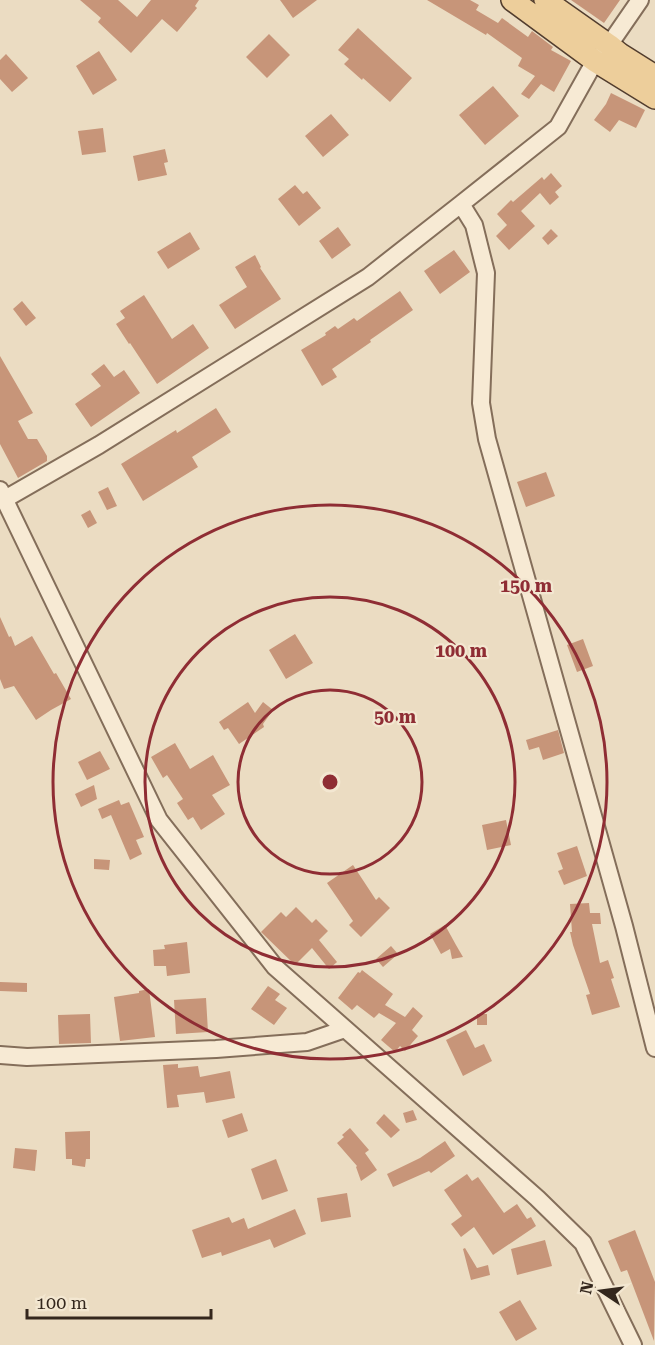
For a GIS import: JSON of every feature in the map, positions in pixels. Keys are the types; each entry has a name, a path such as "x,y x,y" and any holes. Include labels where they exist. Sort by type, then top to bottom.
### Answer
{"main road":[{"path":"512,0 602,53 620,54 655,76"},
{"path":"545,0 655,98"}],"street":[{"path":"633,1345 583,1243 537,1198 275,967 159,820 2,495 99,445 368,278 558,127 602,53 640,0"},
{"path":"461,204 474,225 486,273 482,403 487,439 624,926 655,1048"},
{"path":"0,1055 27,1057 216,1049 307,1042 345,1029"}],"building":[{"path":"80,0 118,0 137,17 151,0 199,0 195,6 197,8 177,32 162,19 131,53 98,22 101,18"},
{"path":"280,0 317,0 293,18"},
{"path":"427,0 470,0 479,5 476,10 498,23 502,18 528,37 532,31 553,47 551,50 571,61 554,92 541,84 529,99 521,94 535,76 518,66 522,58 487,33 486,35"},
{"path":"571,0 620,0 604,23"},
{"path":"358,28 412,78 390,102 344,64 349,59 338,50"},
{"path":"269,34 290,55 267,78 246,57"},
{"path":"99,51 117,80 93,95 76,66"},
{"path":"6,54 28,78 12,92 0,79 0,60"},
{"path":"493,86 519,116 485,145 459,115"},
{"path":"611,93 645,110 636,128 619,120 610,132 594,120"},
{"path":"331,114 349,135 323,157 305,136"},
{"path":"103,128 106,152 82,155 78,131"},
{"path":"165,149 168,162 164,163 167,175 138,181 133,156"},
{"path":"551,173 562,186 555,192 559,197 550,205 540,193 521,211 535,226 509,250 496,236 507,225 497,214 511,200 513,202 542,177 544,180"},
{"path":"295,185 303,194 307,191 321,208 299,226 278,199"},
{"path":"338,227 351,245 332,259 319,241"},
{"path":"551,229 558,236 548,245 542,238"},
{"path":"190,232 200,249 168,269 157,252"},
{"path":"454,250 470,272 440,294 424,271"},
{"path":"255,255 260,268 281,299 235,329 219,305 247,287 235,267"},
{"path":"400,291 413,310 332,369 337,377 322,386 301,350 326,335 325,333 335,326 338,329 354,318 357,321"},
{"path":"144,295 172,339 193,324 209,348 157,384 116,324 125,318 120,311"},
{"path":"22,301 36,318 26,326 13,309"},
{"path":"0,356 33,413 18,421 28,439 37,439 47,456 47,461 18,478 0,444"},
{"path":"104,364 114,377 124,370 140,393 91,427 75,404 101,386 91,374"},
{"path":"216,408 231,432 192,457 198,467 143,501 121,464"},
{"path":"546,472 555,496 526,507 517,482"},
{"path":"108,487 117,506 107,510 98,492"},
{"path":"90,510 97,523 88,528 81,515"},
{"path":"0,617 15,646 32,636 71,699 36,720 14,686 4,689 0,679"},
{"path":"295,634 313,663 286,679 269,650"},
{"path":"583,639 593,666 577,672 567,645"},
{"path":"248,702 255,713 263,702 273,710 263,724 264,727 239,744 228,728 224,730 219,722"},
{"path":"558,730 564,753 543,760 539,747 529,750 526,740"},
{"path":"175,743 190,769 213,755 230,785 212,795 225,814 201,830 193,817 188,820 177,803 183,799 167,775 163,778 151,757"},
{"path":"100,751 110,769 87,780 78,762"},
{"path":"94,785 97,799 81,807 75,794"},
{"path":"119,800 121,805 129,802 144,837 136,840 142,854 130,860 111,815 102,819 98,809"},
{"path":"506,820 511,845 487,850 482,825"},
{"path":"577,846 587,876 564,885 558,871 563,869 557,853"},
{"path":"94,859 110,860 109,870 94,869"},
{"path":"353,865 376,900 379,897 390,908 361,937 349,925 353,921 327,883"},
{"path":"589,903 590,913 600,913 601,924 592,924 600,963 608,960 620,1007 592,1015 586,995 590,994 570,932 572,932 570,904"},
{"path":"296,907 312,923 316,919 328,931 319,940 337,962 329,969 312,948 295,965 261,932 281,912 286,917"},
{"path":"445,925 463,957 452,959 450,949 441,954 430,934"},
{"path":"187,942 190,973 167,976 166,966 154,966 153,950 165,949 164,945"},
{"path":"391,946 398,954 383,967 376,959"},
{"path":"362,970 393,994 385,1005 405,1017 413,1007 423,1016 412,1030 418,1036 405,1051 400,1046 395,1052 381,1040 396,1023 379,1013 374,1018 357,1005 352,1010 338,998"},
{"path":"0,982 27,983 27,992 0,991"},
{"path":"268,986 280,994 275,1000 287,1008 274,1025 251,1009"},
{"path":"149,989 155,1037 120,1041 114,997"},
{"path":"206,998 208,1032 176,1034 174,1000"},
{"path":"90,1014 91,1043 59,1044 58,1015"},
{"path":"477,1014 487,1014 487,1025 477,1025"},
{"path":"466,1030 475,1048 484,1044 492,1061 463,1076 446,1040"},
{"path":"178,1064 178,1068 198,1066 200,1077 230,1071 235,1098 206,1103 204,1092 177,1095 179,1107 167,1108 163,1065"},
{"path":"413,1110 417,1120 406,1123 403,1113"},
{"path":"242,1113 248,1131 228,1138 222,1120"},
{"path":"384,1114 400,1130 391,1138 376,1123"},
{"path":"350,1128 369,1150 365,1153 377,1170 361,1181 357,1166 337,1143"},
{"path":"90,1131 90,1159 86,1159 85,1167 72,1165 72,1159 66,1159 65,1132"},
{"path":"445,1141 455,1156 431,1173 429,1171 393,1187 387,1174 420,1158"},
{"path":"15,1148 37,1150 35,1171 13,1168"},
{"path":"276,1159 288,1191 262,1200 251,1169"},
{"path":"467,1174 472,1181 478,1177 504,1213 517,1204 527,1219 531,1217 536,1226 493,1255 474,1227 461,1237 451,1224 462,1216 444,1190"},
{"path":"347,1193 351,1217 321,1222 317,1198"},
{"path":"295,1209 306,1234 274,1248 270,1239 222,1256 221,1252 202,1258 192,1230 229,1217 232,1223 244,1218 248,1229"},
{"path":"635,1230 655,1282 654,1341 627,1270 621,1272 608,1241"},
{"path":"545,1240 552,1266 517,1275 511,1249"},
{"path":"465,1248 477,1268 488,1265 490,1275 471,1280 463,1249"},
{"path":"520,1300 537,1329 516,1341 499,1312"}]}
